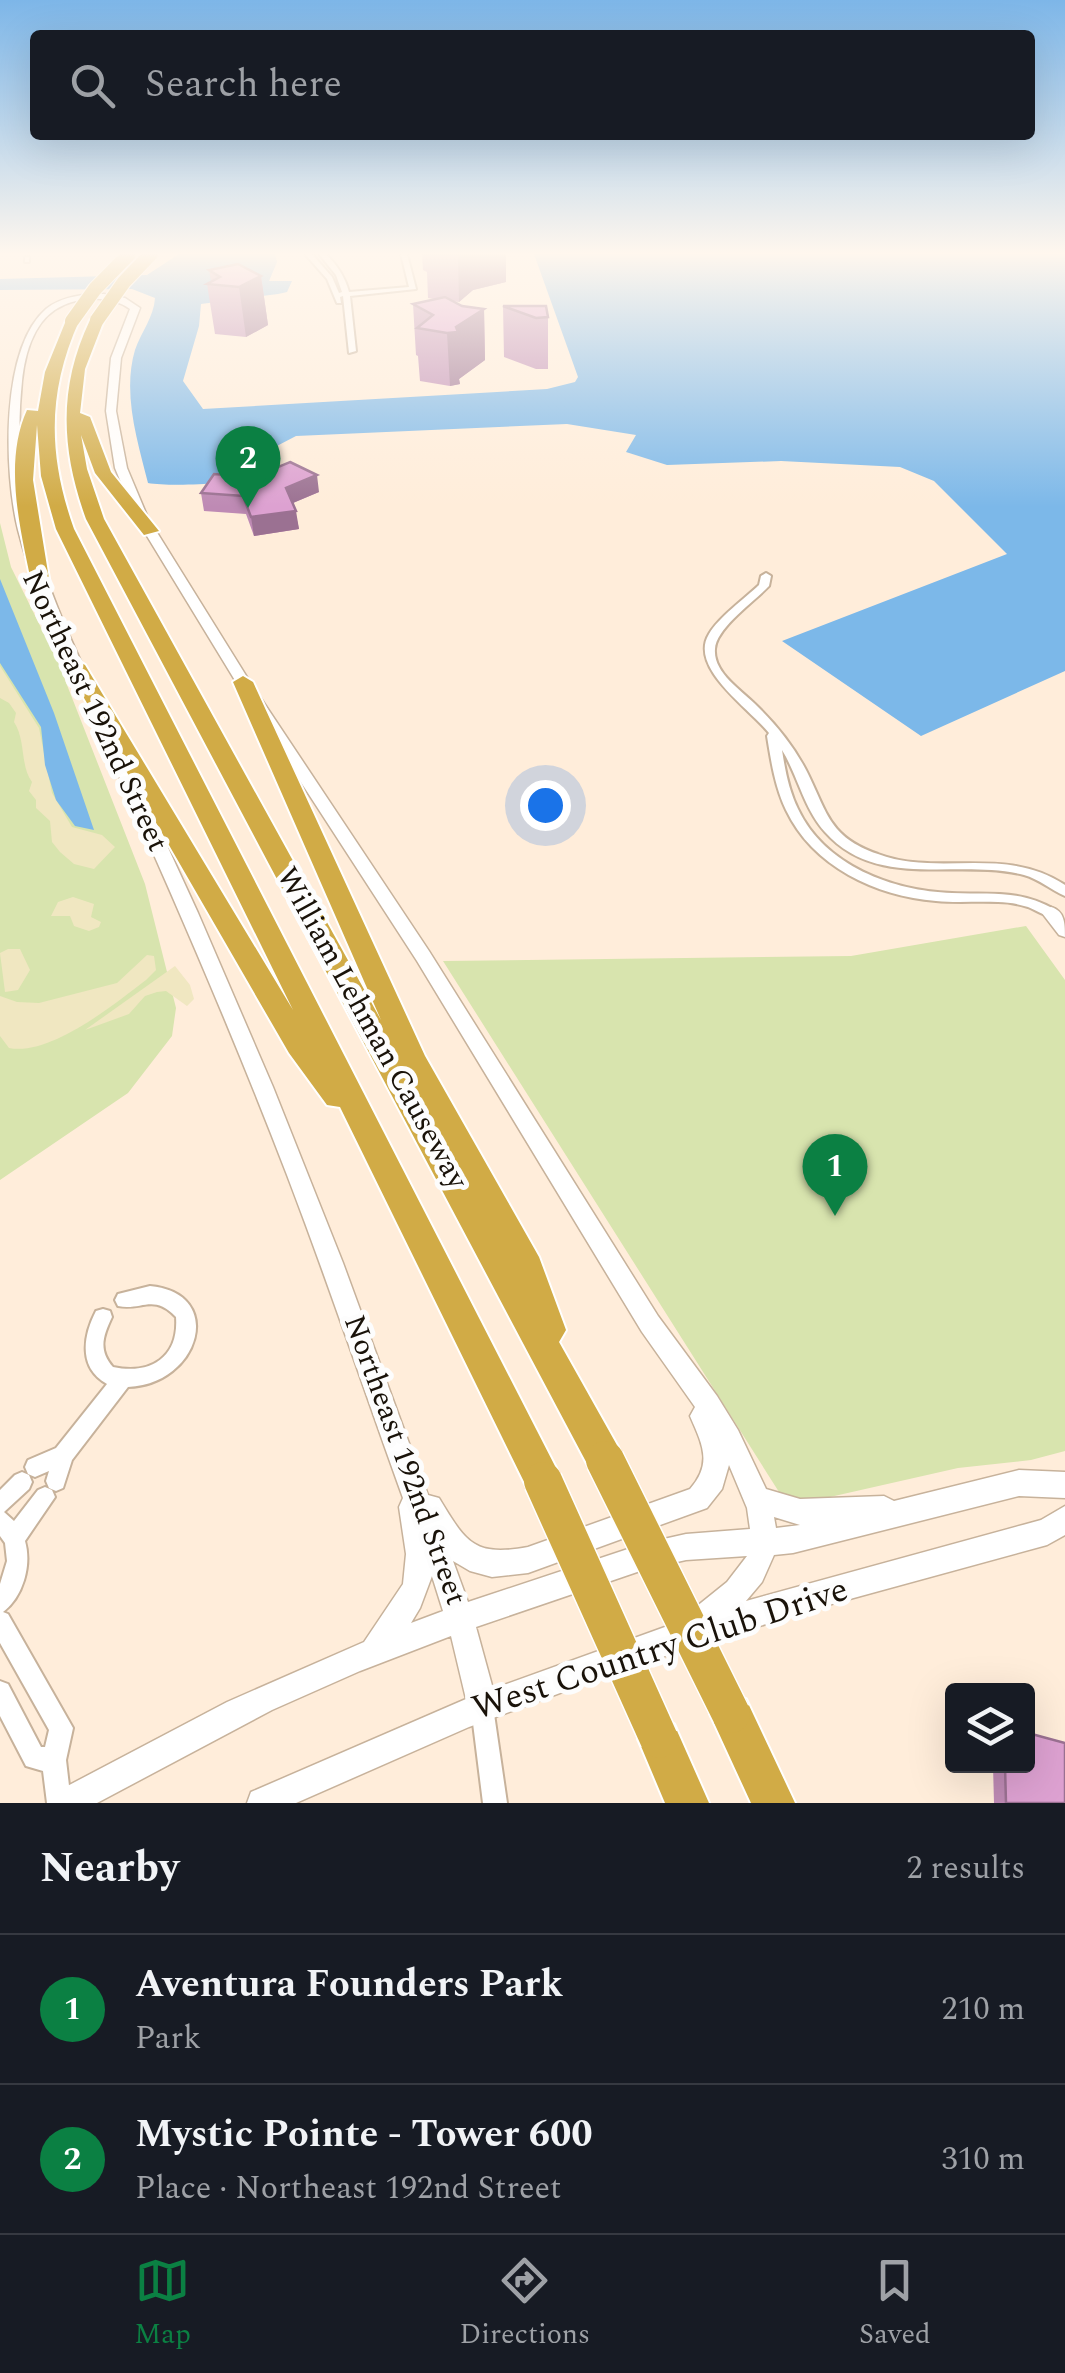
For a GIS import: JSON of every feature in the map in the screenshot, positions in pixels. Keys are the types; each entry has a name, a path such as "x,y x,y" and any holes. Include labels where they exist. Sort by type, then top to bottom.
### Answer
{"highway":[{"name":"William Lehman Causeway","path":"69,338 60,385 71,420 77,468 102,533 572,1396 773,1803"},
{"name":"William Lehman Causeway","path":"88,338 43,415 46,462 71,543 543,1480 687,1803"},
{"path":"42,592 24,502 25,468 30,417 60,385 103,473 150,531"},
{"path":"75,665 300,1045 382,1158"},
{"path":"243,682 412,1058 528,1267 572,1396"}],"street":[{"name":"Northeast 192nd Street","path":"30,338 4,397 2,449 6,498 20,546 267,1096 338,1276 463,1620 482,1706 495,1803"},
{"name":"Northeast 192nd Street","path":"124,338 114,368 112,422 121,468 150,531 243,682 423,956 650,1324 734,1446 756,1499 764,1543"},
{"path":"350,338 352,351"},
{"path":"6,368 21,354"},
{"path":"766,576 764,586 723,623 708,648 709,657 724,680 796,762 813,808 847,844 875,858 904,865 938,869 1002,866 1032,872 1065,890"},
{"path":"772,731 796,818 839,863 901,891 954,898 1019,897 1052,913 1065,932"},
{"path":"103,1317 93,1340 93,1354 108,1375 137,1380 168,1367 179,1355 188,1328 186,1314 166,1296 152,1294 124,1300"},
{"path":"403,1462 455,1548 490,1565 528,1560 698,1499 716,1473 716,1444 650,1324"},
{"path":"0,1603 14,1579 19,1560 7,1530 50,1489 63,1455 122,1380"},
{"path":"0,1504 29,1475 63,1455"},
{"path":"374,1652 412,1598 421,1576 422,1559 403,1462"},
{"name":"West Country Club Drive","path":"67,1803 261,1700 374,1652 656,1553 810,1536 1019,1483 1065,1485"},
{"path":"756,1499 812,1513 919,1507"},
{"name":"West Country Club Drive","path":"262,1803 482,1706 683,1634 1048,1532 1065,1519"},
{"path":"683,1634 751,1574 763,1554 764,1543"},
{"path":"0,1622 61,1728 54,1760 59,1803"},
{"path":"0,1692 34,1758 54,1760"}],"green space":[{"path":"0,523 11,567 58,662 145,884 176,1008 172,1036 128,1093 0,1180"},
{"path":"1026,926 1065,980 1065,1451 1031,1460 958,1468 799,1504 779,1492 443,961 851,956"}],"sand":[{"path":"0,666 39,728 52,793 72,827 102,835 115,847 94,869 74,864 60,852 52,842 50,821 36,808 14,722 16,713 0,698"},
{"path":"73,897 94,904 91,917 101,922 99,927 89,931 74,926 70,916 51,916 58,902"},
{"path":"20,949 30,970 18,990 5,992 0,953"},
{"path":"147,955 154,956 156,970 146,980 62,1037 26,1048 9,1048 0,1036 0,996 39,1003 117,983"},
{"path":"175,966 190,985 194,999 187,1006 166,991 157,992 145,996 129,1014 85,1030"}],"water":[{"path":"140,338 195,338 183,381 203,409 547,389 575,382 578,377 564,338 1065,338 1065,671 921,736 782,641 1007,554 934,481 900,467 781,461 667,465 626,452 636,435 567,424 296,436 273,448 268,468 257,475 209,484 148,483 133,418 130,384"},
{"path":"0,579 54,713 94,830 75,826 56,800 45,765 41,727 0,663"}],"building":[{"path":"290,462 317,475 286,488 296,511 251,517 243,496 201,493 214,474 254,477"},
{"path":"1035,1735 1065,1743 1065,1803 1006,1803 1005,1773 1035,1773"}],"place":[{"name":"Mystic Pointe - Tower 600","path":"248,508"},
{"name":"Aventura Founders Park","path":"835,1216"}]}
